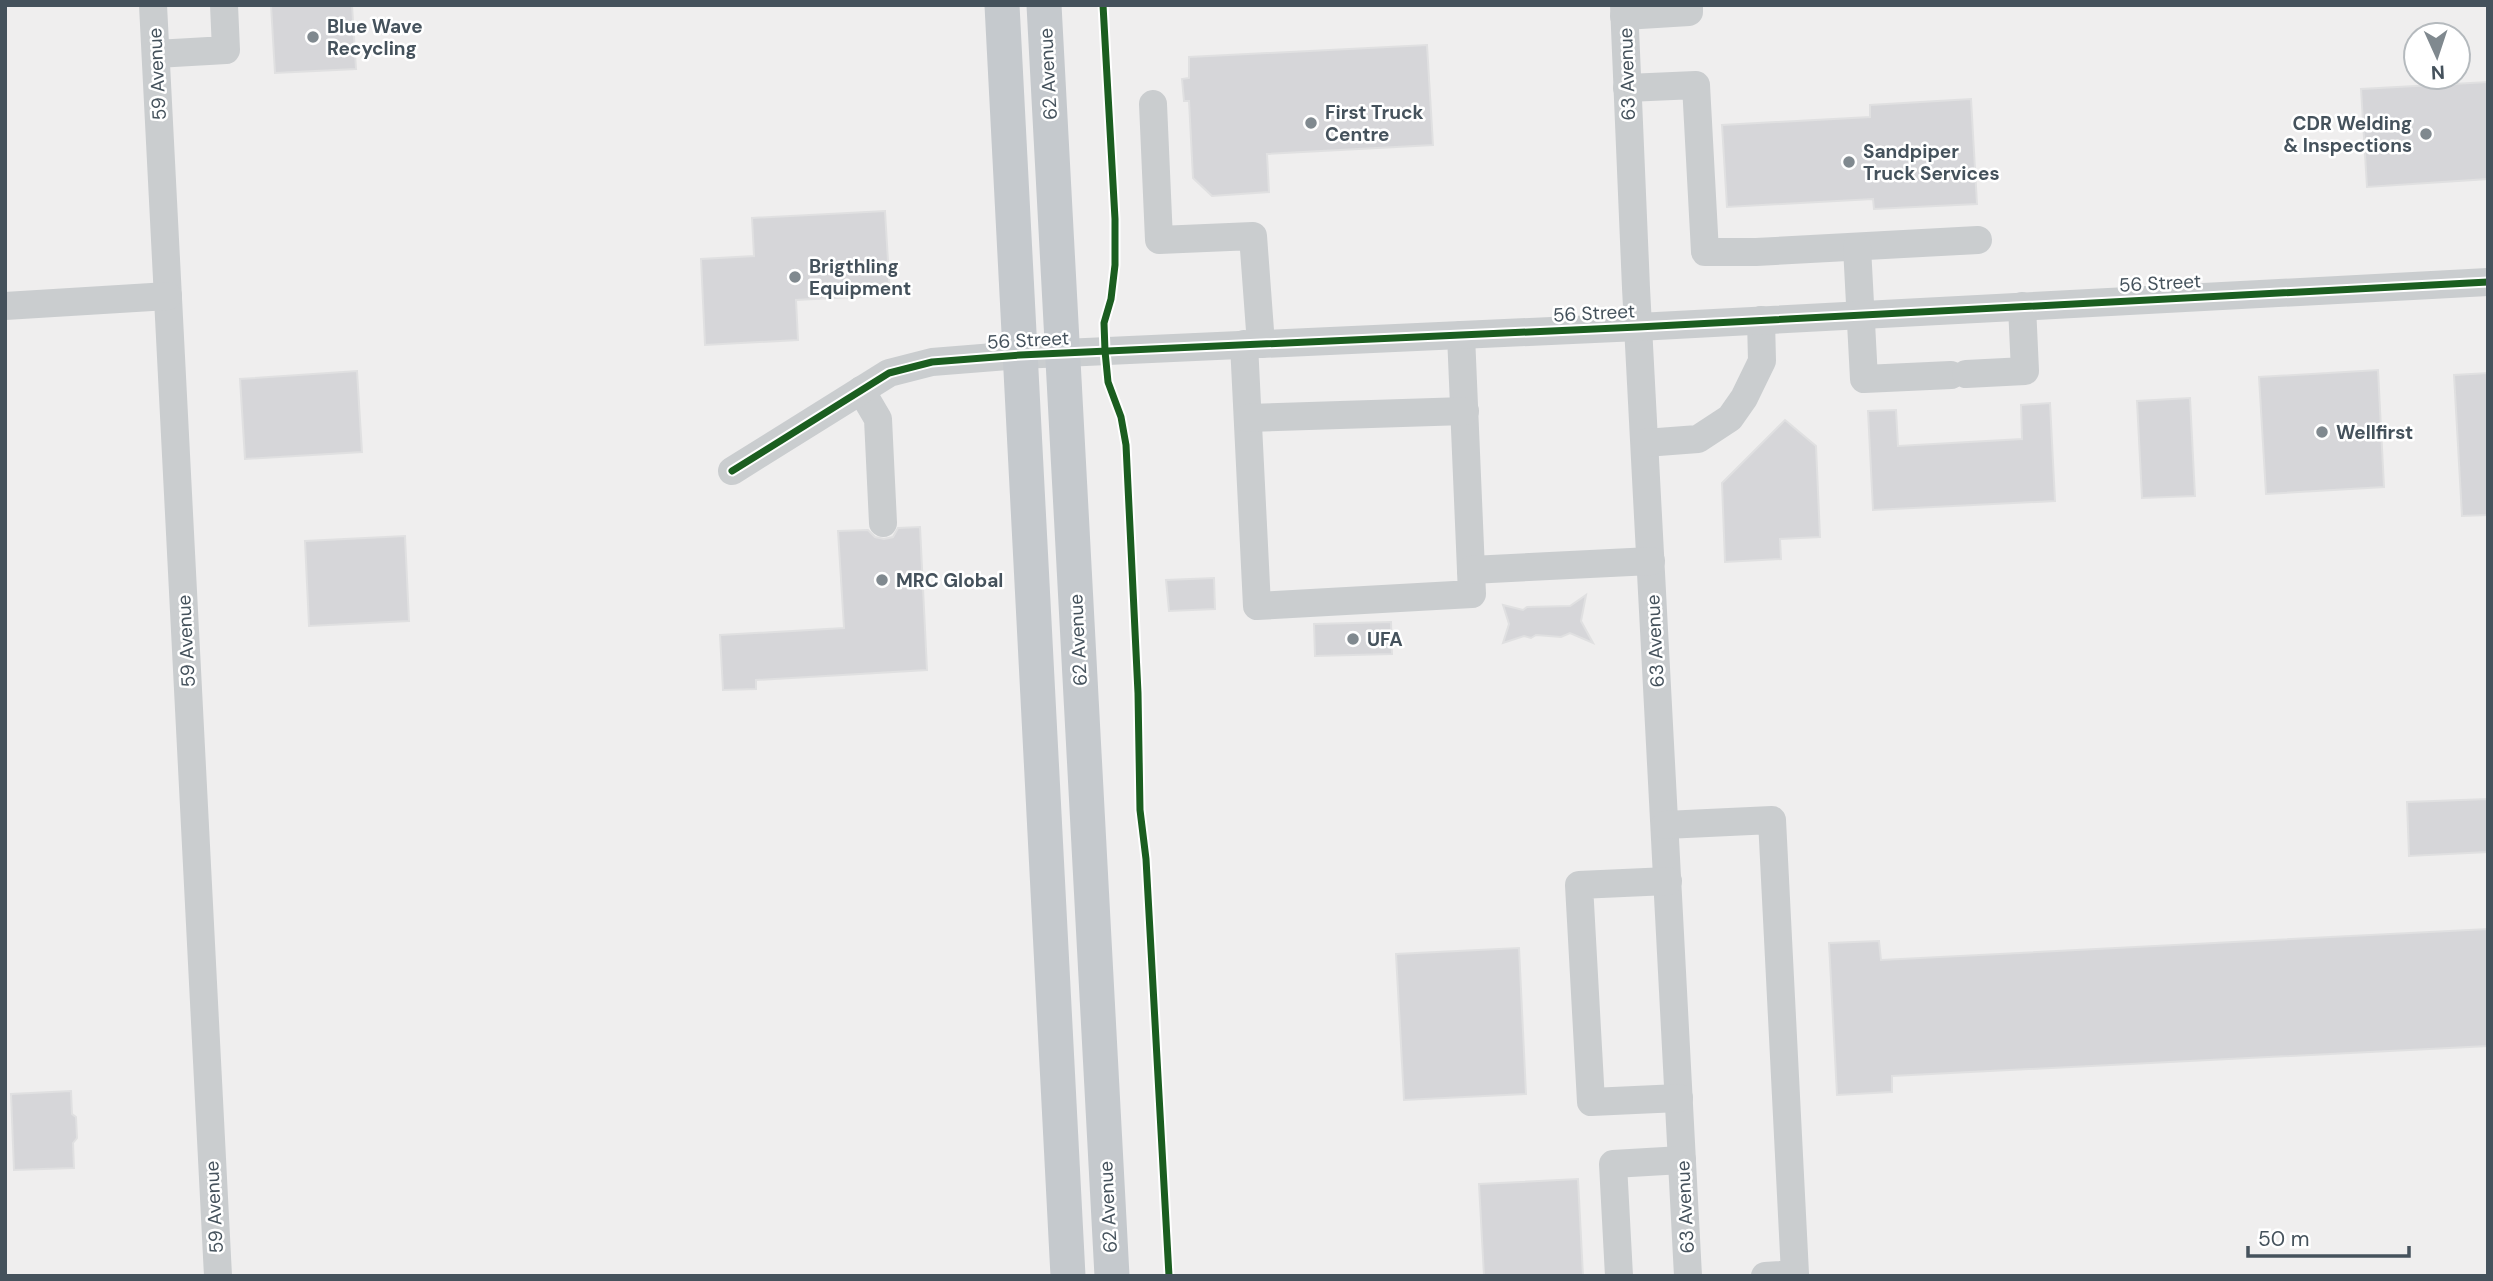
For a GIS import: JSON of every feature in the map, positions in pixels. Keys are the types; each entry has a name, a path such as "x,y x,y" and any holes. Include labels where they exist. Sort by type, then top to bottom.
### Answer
{"main road":[{"path":"1002,5 1068,1276"},
{"name":"62 Avenue","path":"1044,5 1112,1276"}],"street":[{"name":"59 Avenue","path":"153,5 218,1276"},
{"path":"156,54 226,51 224,5"},
{"path":"1624,11 1689,12 1689,5"},
{"name":"63 Avenue","path":"1624,11 1688,1276"},
{"path":"1627,88 1696,85 1705,252 1756,252 1978,240"},
{"path":"1153,104 1159,240 1254,236 1248,418 1257,606 1472,594 1461,335"},
{"path":"1857,247 1864,379 2025,371 2022,306"},
{"name":"56 Street","path":"732,471 889,373 932,362 1020,355 1638,327 2488,282"},
{"path":"5,306 168,296"},
{"path":"1645,443 1698,439 1730,418 1744,398 1762,362 1761,320"},
{"path":"861,390 878,419 883,523"},
{"path":"1248,418 1465,411"},
{"path":"1471,570 1651,561"},
{"path":"1665,825 1772,820 1795,1274 1765,1276"},
{"path":"1668,880 1579,885 1591,1102 1679,1098"},
{"path":"1619,1276 1612,1164 1682,1160"}],"building":[{"name":"Blue Wave Recycling","path":"271,5 352,5 356,69 275,73"},
{"name":"First Truck Centre","path":"1427,45 1433,145 1267,154 1269,192 1212,196 1193,178 1189,101 1184,101 1182,79 1189,78 1189,57"},
{"name":"CDR Welding & Inspections","path":"2488,82 2488,179 2367,187 2361,89 2402,87 2402,91 2472,91 2472,83"},
{"name":"Sandpiper Truck Services","path":"1971,99 1977,204 1874,209 1873,199 1727,207 1722,125 1870,117 1870,105"},
{"name":"Brigthling Equipment","path":"885,211 890,295 796,300 798,340 705,345 701,259 754,256 752,218"},
{"name":"Wellfirst","path":"2378,370 2384,487 2266,494 2259,377"},
{"path":"357,371 362,452 245,459 240,379"},
{"path":"2488,373 2488,515 2462,516 2454,375"},
{"path":"2190,398 2195,496 2142,498 2137,401"},
{"path":"2050,403 2055,501 1873,510 1868,411 1896,410 1898,446 2022,439 2021,405"},
{"path":"1785,420 1816,446 1820,537 1780,539 1781,559 1725,562 1722,483"},
{"name":"MRC Global","path":"920,527 927,670 756,680 756,689 723,690 720,635 844,628 838,531 868,530 875,537 884,539 893,537 898,528"},
{"path":"405,536 409,621 309,626 305,541"},
{"path":"1214,578 1215,609 1169,611 1166,580"},
{"path":"1586,595 1581,621 1593,643 1570,633 1561,637 1524,636 1503,643 1509,624 1503,605 1523,610 1527,607 1570,606"},
{"name":"UFA","path":"1391,622 1392,654 1315,656 1314,624"},
{"path":"2488,799 2488,852 2409,856 2407,802"},
{"path":"2488,929 2488,1046 1892,1076 1892,1092 1837,1095 1829,943 1879,941 1881,960"},
{"path":"1519,948 1526,1094 1404,1100 1396,954"},
{"path":"71,1091 77,1138 73,1143 74,1168 14,1170 11,1094"},
{"path":"1578,1179 1583,1276 1484,1276 1479,1184"}],"cycle path":[{"path":"1103,5 1115,219 1115,265 1111,299 1104,323 1105,351 1108,382 1121,417 1126,445 1138,693 1140,810 1146,859 1169,1276"},
{"path":"732,471 889,373 932,362 1020,355 1638,327 2488,282"}],"place":[{"name":"Blue Wave Recycling","path":"313,37"},
{"name":"First Truck Centre","path":"1311,123"},
{"name":"CDR Welding & Inspections","path":"2426,134"},
{"name":"Sandpiper Truck Services","path":"1849,162"},
{"name":"Brigthling Equipment","path":"795,277"},
{"name":"Wellfirst","path":"2322,432"},
{"name":"MRC Global","path":"882,580"},
{"name":"UFA","path":"1353,639"}]}
